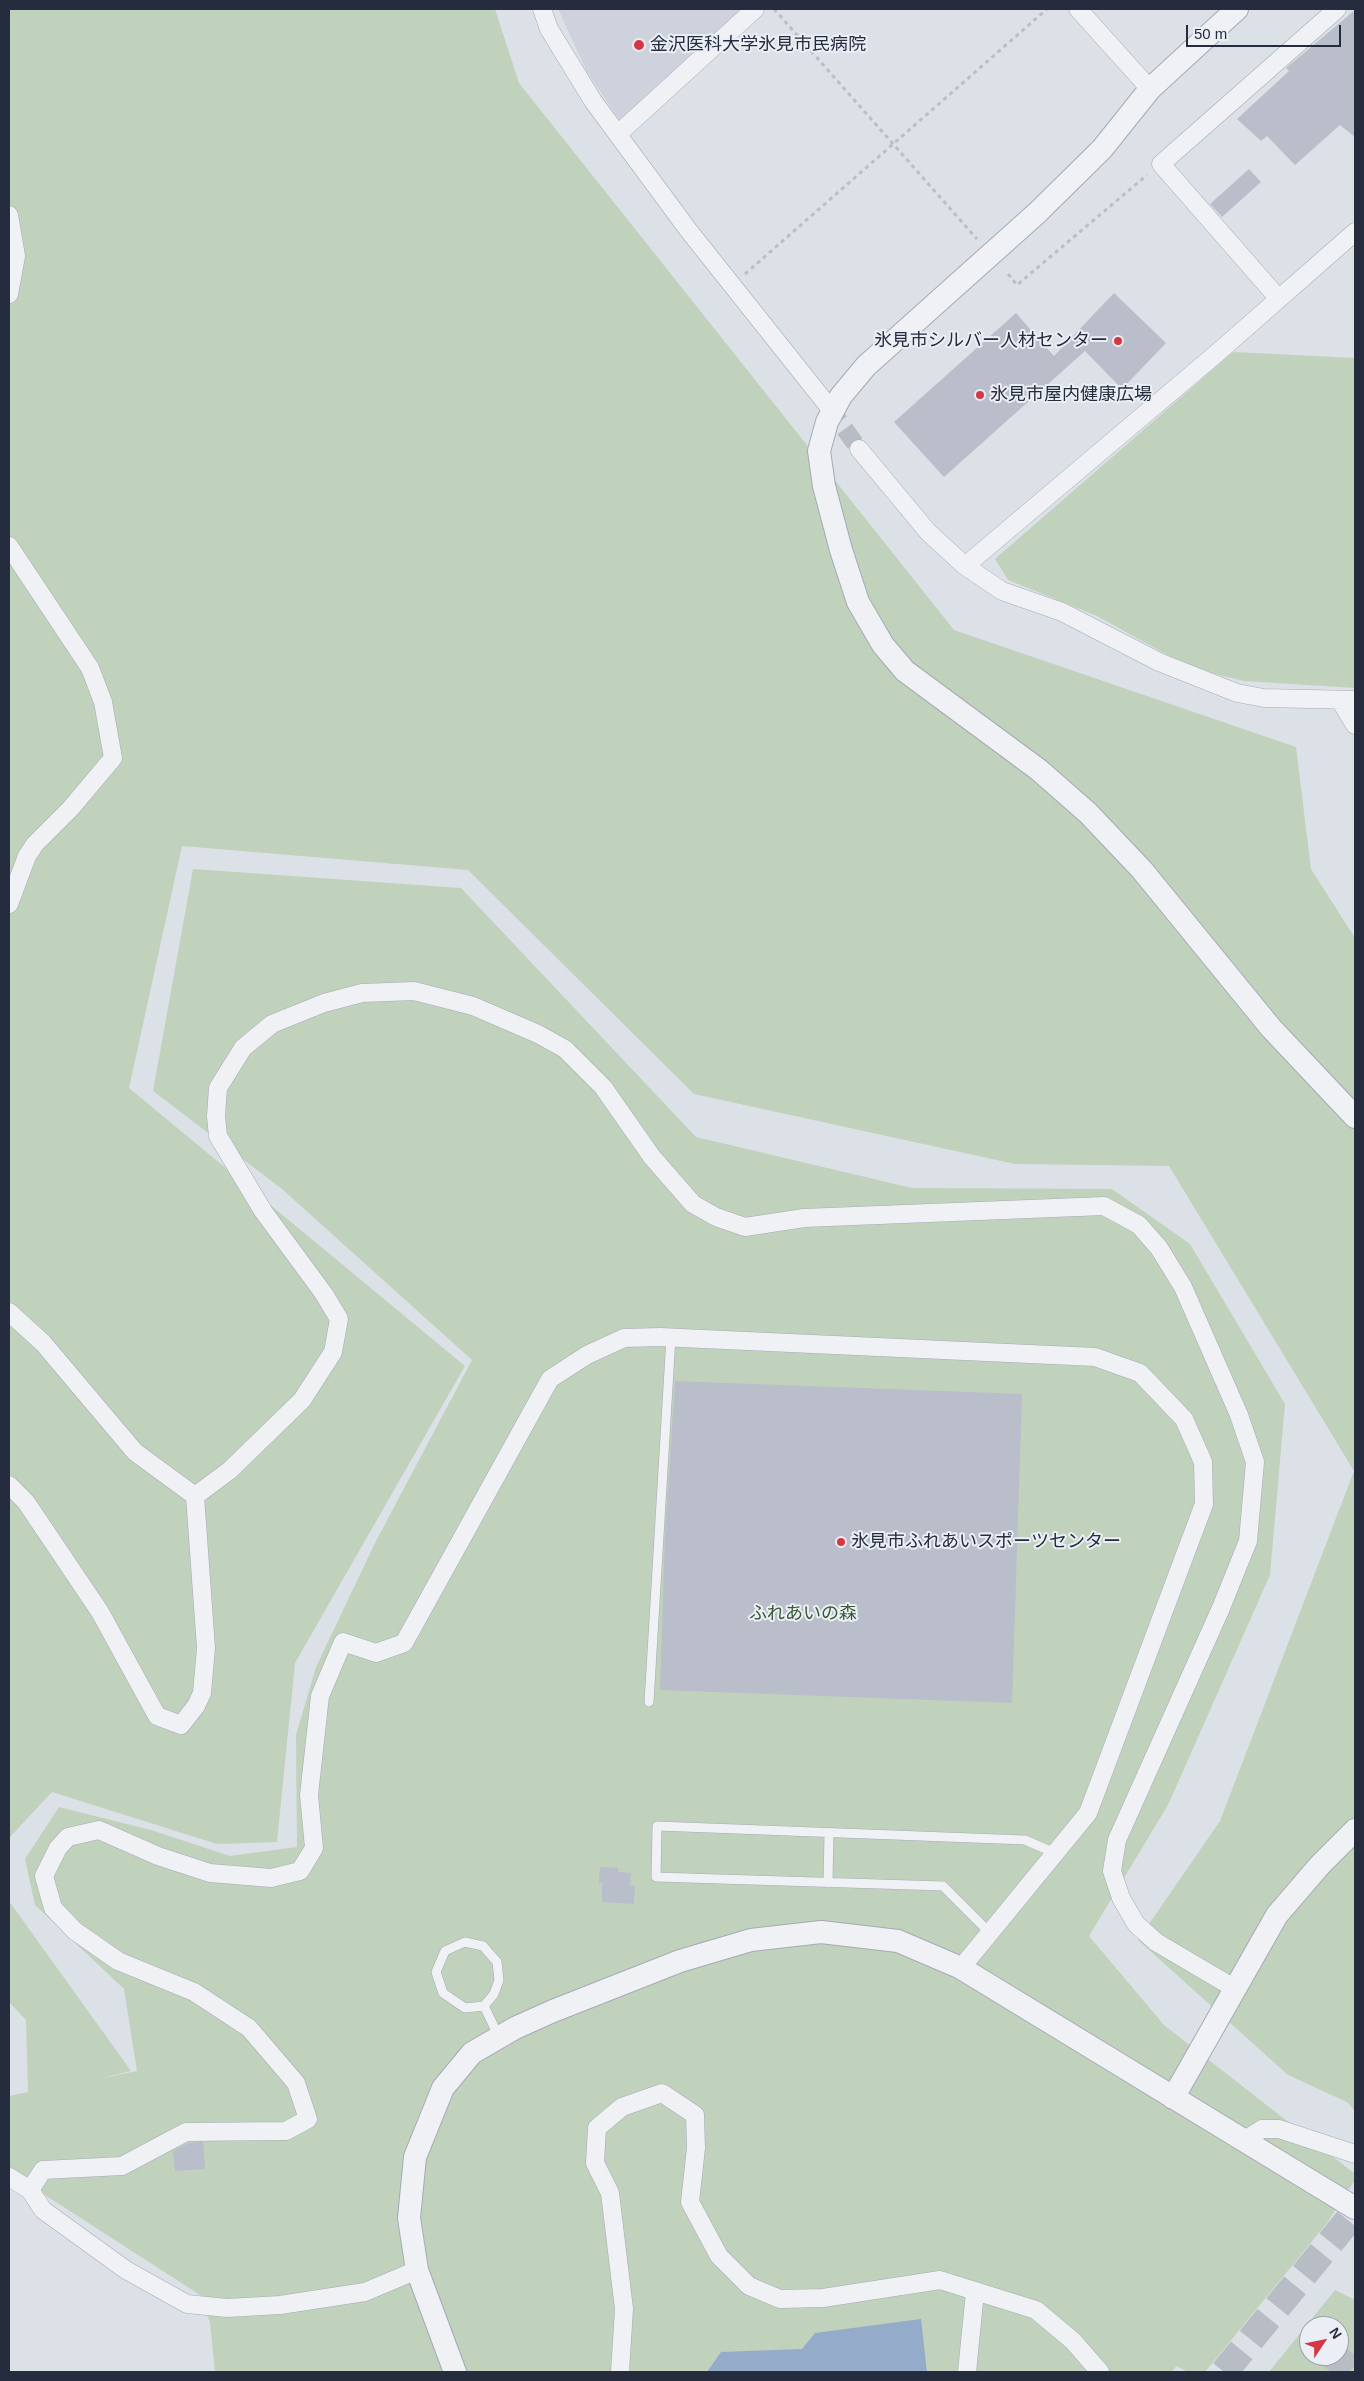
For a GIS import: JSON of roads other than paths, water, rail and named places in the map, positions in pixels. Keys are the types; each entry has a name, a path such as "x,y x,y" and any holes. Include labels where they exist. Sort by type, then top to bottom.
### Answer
{"street":[{"path":"542,9 554,37 593,102 732,285 829,407"},
{"path":"618,134 755,9"},
{"path":"1078,9 1150,89"},
{"path":"1237,9 1150,89 1102,149 1037,213 866,366 841,396 827,422 819,451 824,486 841,550 858,602 883,645 905,671 1038,770 1088,813 1142,870 1271,1028 1355,1117"},
{"path":"1279,299 1161,164 1337,9"},
{"path":"9,215 16,256 9,294"},
{"path":"965,566 1355,232"},
{"path":"859,449 928,532 965,566 1002,591 1062,612 1159,662 1237,693 1264,698 1348,700 1355,725"},
{"path":"9,546 90,668 103,702 113,758 72,808 35,844 27,856 9,904"},
{"path":"195,1496 230,1470 302,1400 333,1352 339,1319 324,1294 263,1210 218,1136 216,1116 218,1088 243,1048 272,1024 324,1003 362,993 414,991 473,1006 538,1034 565,1049 603,1087 652,1157 693,1204 716,1217 745,1227 804,1218 1104,1206 1139,1225 1160,1248 1183,1287 1239,1415 1254,1462 1248,1540 1221,1608 1118,1840 1112,1871 1120,1898 1136,1924 1156,1942 1234,1988"},
{"path":"9,1312 43,1343 135,1452 195,1496 206,1648 202,1693 196,1706 181,1725 157,1716 100,1612 26,1502 9,1485"},
{"path":"30,2190 43,2170 122,2166 186,2132 286,2131 308,2119 296,2083 249,2028 194,1992 118,1961 75,1931 54,1908 44,1876 58,1848 68,1837 99,1830 158,1856 210,1874 271,1878 300,1871 314,1848 309,1795 320,1696 343,1642 376,1653 404,1643 550,1379 587,1355 624,1338 671,1337 1095,1358 1140,1373 1184,1419 1203,1462 1204,1504 1088,1813 961,1968"},
{"path":"1173,2098 1234,1988 1277,1916 1320,1865 1355,1830"},
{"path":"455,2372 418,2270 409,2218 415,2157 443,2088 472,2054 499,2037 553,2010 662,1968 751,1940 821,1932 898,1941 961,1968 1355,2208"},
{"path":"620,2372 624,2310 610,2193 595,2163 596,2128 622,2108 662,2093 695,2115 696,2148 690,2202 719,2256 749,2286 780,2299 823,2298 940,2280 1036,2310 1073,2341 1100,2372"},
{"path":"1243,2141 1262,2129 1279,2129 1355,2154"},
{"path":"9,2177 30,2190 43,2210 126,2270 187,2304 227,2308 289,2303 365,2292 418,2270"},
{"path":"967,2372 975,2292"}],"lane":[{"path":"650,1702 671,1337"},
{"path":"989,1932 943,1886 656,1877 656,1826 1025,1840 1055,1853"},
{"path":"828,1883 829,1833"},
{"path":"465,1942 483,1946 497,1962 499,1980 494,1994 484,2006 465,2008 443,1993 436,1972 445,1952 465,1942"},
{"path":"484,2006 499,2037"}],"water":[{"path":"921,2319 927,2372 707,2372 721,2352 802,2349 815,2333"}],"tunnel":[{"path":"829,407 859,449"},
{"path":"1224,2372 1355,2212"},
{"path":"1331,2372 1355,2343"}],"place":[{"name":"金沢医科大学氷見市民病院","path":"639,45"},
{"name":"氷見市シルバー人材センター","path":"1118,341"},
{"name":"氷見市屋内健康広場","path":"980,395"},
{"name":"氷見市ふれあいスポーツセンター","path":"841,1542"}],"park label":[{"name":"ふれあいの森","path":"803,1614"}]}
